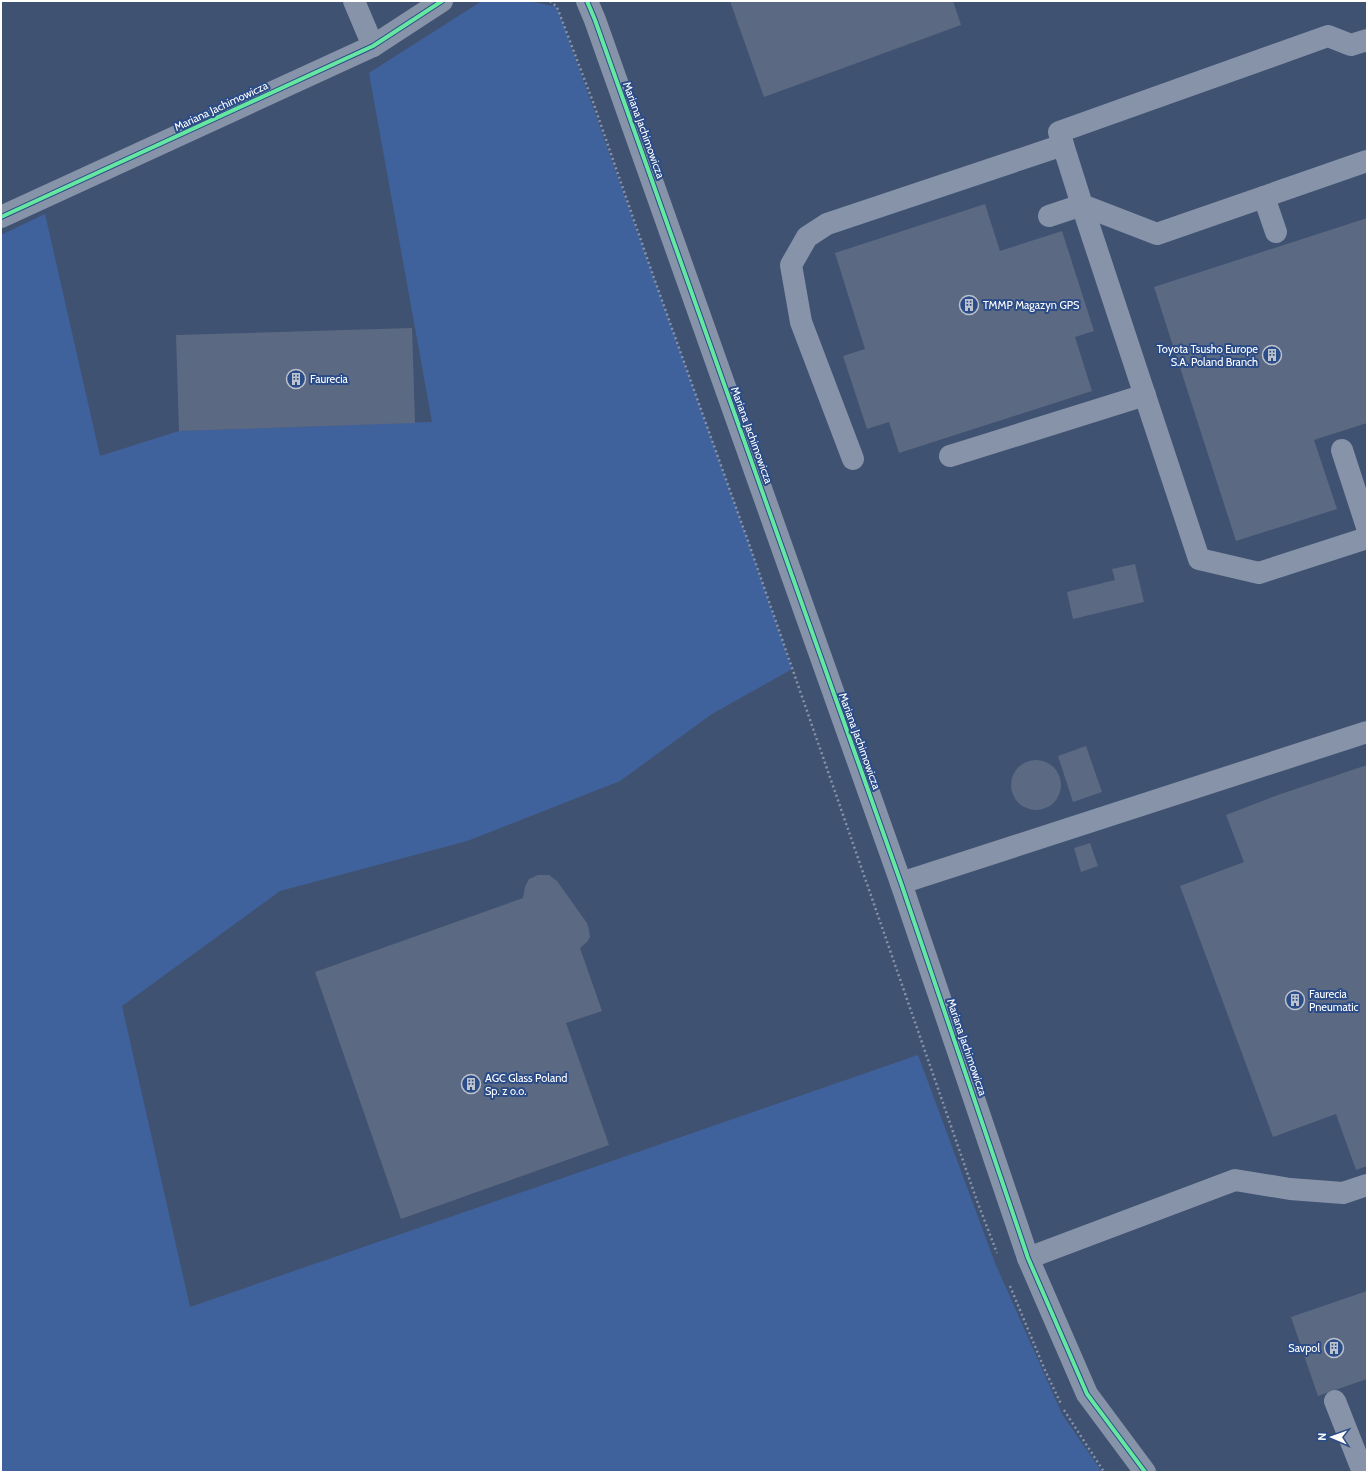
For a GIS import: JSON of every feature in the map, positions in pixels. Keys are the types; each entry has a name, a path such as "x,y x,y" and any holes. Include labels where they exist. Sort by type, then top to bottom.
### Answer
{"street":[{"path":"354,1 373,46"},
{"name":"Mariana Jachimowicza","path":"1,217 373,46 442,1"},
{"name":"Mariana Jachimowicza","path":"587,1 901,883 1028,1258 1087,1394 1145,1472"},
{"path":"1367,40 1351,45 1328,36 1059,132 1199,559 1259,573 1367,538"},
{"path":"854,459 801,322 791,265 807,237 827,224 1063,145"},
{"path":"1049,216 1082,205 1157,234 1367,161"},
{"path":"1264,197 1276,232"},
{"path":"950,456 1145,395"},
{"path":"1342,450 1367,527"},
{"path":"901,883 1367,732"},
{"path":"1028,1258 1235,1180 1290,1189 1343,1193 1367,1185"},
{"path":"1334,1401 1363,1472"}],"path":[{"path":"550,1 557,7 593,102 748,541 977,1201 998,1257"},
{"path":"1007,1280 1044,1368 1062,1406 1104,1472"}],"shaded area":[{"path":"482,1 528,1 557,7 748,541 792,669 712,714 620,781 467,841 280,891 122,1006 190,1307 918,1055 995,1263 1062,1414 1102,1472 1,1472 1,235 45,214 100,456 179,431 432,422 369,73"}],"building":[{"path":"730,1 953,1 961,25 764,97"},
{"name":"TMMP Magazyn GPS","path":"985,204 1000,251 1062,231 1094,331 1075,337 1092,391 899,453 889,422 867,429 843,356 865,349 835,253"},
{"name":"Toyota Tsusho Europe S.A. Poland Branch","path":"1367,218 1367,423 1314,440 1337,509 1236,541 1154,287"},
{"name":"Faurecia","path":"412,328 415,423 179,431 176,335"},
{"path":"1135,564 1144,602 1073,619 1067,592 1115,580 1112,569"},
{"path":"1086,746 1102,792 1073,802 1058,756"},
{"path":"1031,760 1041,760 1054,767 1061,780 1061,790 1054,803 1041,810 1031,810 1022,806 1015,799 1011,790 1011,780 1015,771 1022,764"},
{"name":"Faurecia Pneumatic","path":"1367,765 1367,1166 1356,1170 1336,1114 1273,1137 1180,886 1244,862 1226,815 1275,796"},
{"path":"1090,843 1098,866 1081,872 1074,848"},
{"name":"AGC Glass Poland Sp. z o.o.","path":"538,875 549,875 557,881 587,923 589,930 590,937 580,948 602,1011 566,1023 609,1145 401,1219 315,972 523,898 525,887 529,879"},
{"name":"Savpol","path":"1367,1291 1367,1379 1318,1396 1291,1317"}],"cycle path":[{"path":"1,217 373,46 442,1"},
{"path":"587,1 901,883 1028,1258 1087,1394 1145,1472"}],"place":[{"name":"TMMP Magazyn GPS","path":"969,305"},
{"name":"Toyota Tsusho Europe S.A. Poland Branch","path":"1272,355"},
{"name":"Faurecia","path":"296,379"},
{"name":"Faurecia Pneumatic","path":"1295,1000"},
{"name":"AGC Glass Poland Sp. z o.o.","path":"471,1084"},
{"name":"Savpol","path":"1334,1348"}]}
